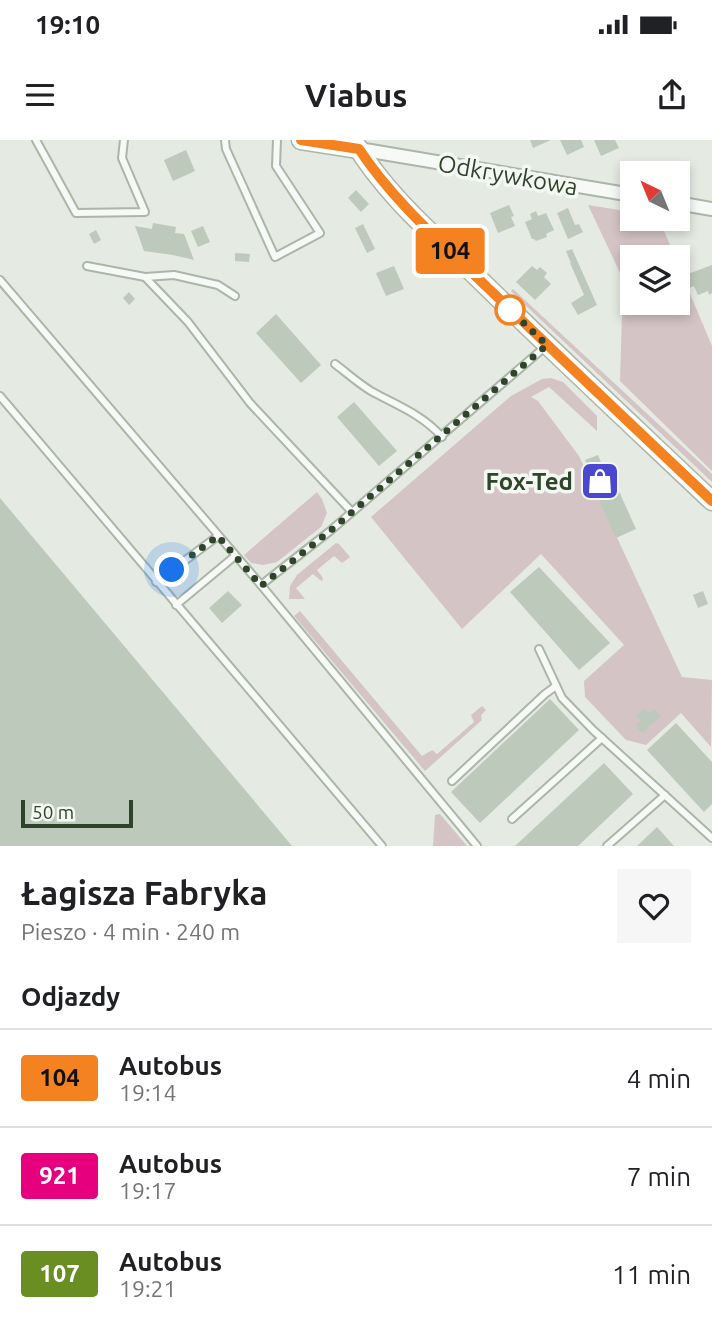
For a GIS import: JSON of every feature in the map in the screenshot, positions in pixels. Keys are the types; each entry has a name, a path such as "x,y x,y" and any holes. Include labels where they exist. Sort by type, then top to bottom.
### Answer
{"street":[{"name":"Odkrywkowa","path":"301,140 356,145 620,193"},
{"path":"356,145 404,207 712,501"},
{"path":"690,205 712,209"}],"lane":[{"path":"36,140 76,213 145,212 122,158 124,140"},
{"path":"225,140 226,149 275,257 320,233 276,166 277,140"},
{"path":"87,266 145,277 174,275 218,285 235,296"},
{"path":"145,277 188,322 250,403 352,512"},
{"path":"0,280 261,586 477,846"},
{"path":"261,586 547,345"},
{"path":"335,364 369,390 417,415 442,436"},
{"path":"0,396 382,846"},
{"path":"156,582 218,536"},
{"path":"176,605 235,556"},
{"path":"539,649 562,698 712,838"},
{"path":"452,781 556,686"},
{"path":"512,820 602,738"},
{"path":"607,846 665,795"}],"shaded area":[{"path":"588,205 620,210 620,231 664,231 670,245 620,245 620,273"},
{"path":"513,289 712,474 712,482 522,302 511,291"},
{"path":"690,294 712,346 712,471 620,381 622,315 690,315"},
{"path":"551,378 563,382 597,416 597,431 549,387 531,397 538,401 579,456 682,677 712,680 711,747 681,713 646,745 626,740 585,697 584,681 624,645 541,554 462,629 371,517 511,396 542,379"},
{"path":"317,492 327,513 321,527 277,562 263,565 251,563 244,555"},
{"path":"336,543 350,557 342,563 334,556 317,570 323,578 322,581 313,574 296,588 305,599 289,599 290,586 297,575"},
{"path":"300,611 422,756 432,750 437,754 474,722 471,715 482,706 486,710 481,715 482,720 425,771 294,616"},
{"path":"440,814 467,846 433,846 435,815"}],"building":[{"path":"530,140 551,140 533,148"},
{"path":"560,140 581,140 584,147 567,155"},
{"path":"594,140 615,140 619,148 601,156"},
{"path":"186,150 195,171 173,181 164,160"},
{"path":"356,190 369,204 361,212 348,198"},
{"path":"509,205 515,226 498,233 490,213"},
{"path":"568,208 575,225 579,224 583,232 568,239 557,213"},
{"path":"536,211 538,216 546,213 554,230 546,234 547,237 536,241 532,239 525,222 532,219 530,214"},
{"path":"153,223 176,227 175,233 184,234 194,260 144,251 135,226 152,229"},
{"path":"363,224 375,249 367,253 355,228"},
{"path":"203,226 210,242 198,247 191,231"},
{"path":"96,230 101,240 94,244 89,234"},
{"path":"572,249 597,305 578,315 571,303 584,295 566,251"},
{"path":"235,253 250,254 249,262 235,261"},
{"path":"712,265 712,293 709,295 708,291 698,295 694,286 690,288 690,273"},
{"path":"394,266 404,289 386,296 376,273"},
{"path":"532,266 537,270 540,267 547,273 544,277 551,284 535,300 516,282"},
{"path":"129,292 135,299 129,305 123,298"},
{"path":"276,314 321,365 301,383 256,333"},
{"path":"354,402 397,451 379,466 337,417"},
{"path":"598,455 610,484 597,489 585,460"},
{"path":"617,487 636,529 616,538 597,496"},
{"path":"0,498 292,846 0,846"},
{"path":"539,567 610,643 579,670 510,592"},
{"path":"228,591 242,605 222,623 209,608"},
{"path":"703,591 708,604 698,608 693,595"},
{"path":"550,699 579,730 480,823 451,792"},
{"path":"645,708 649,713 654,709 661,716 642,733 635,725 641,721 636,716"},
{"path":"676,723 712,762 712,804 704,812 647,750"},
{"path":"604,763 633,794 578,846 515,846"},
{"path":"657,827 674,846 637,846"}],"bus line":[{"name":"104","path":"301,140 359,149 404,207 712,501"}],"place":[{"name":"Fox-Ted","path":"600,481"}],"route":[{"path":"172,570 218,536 261,586 330,531 547,345 510,310"}]}
